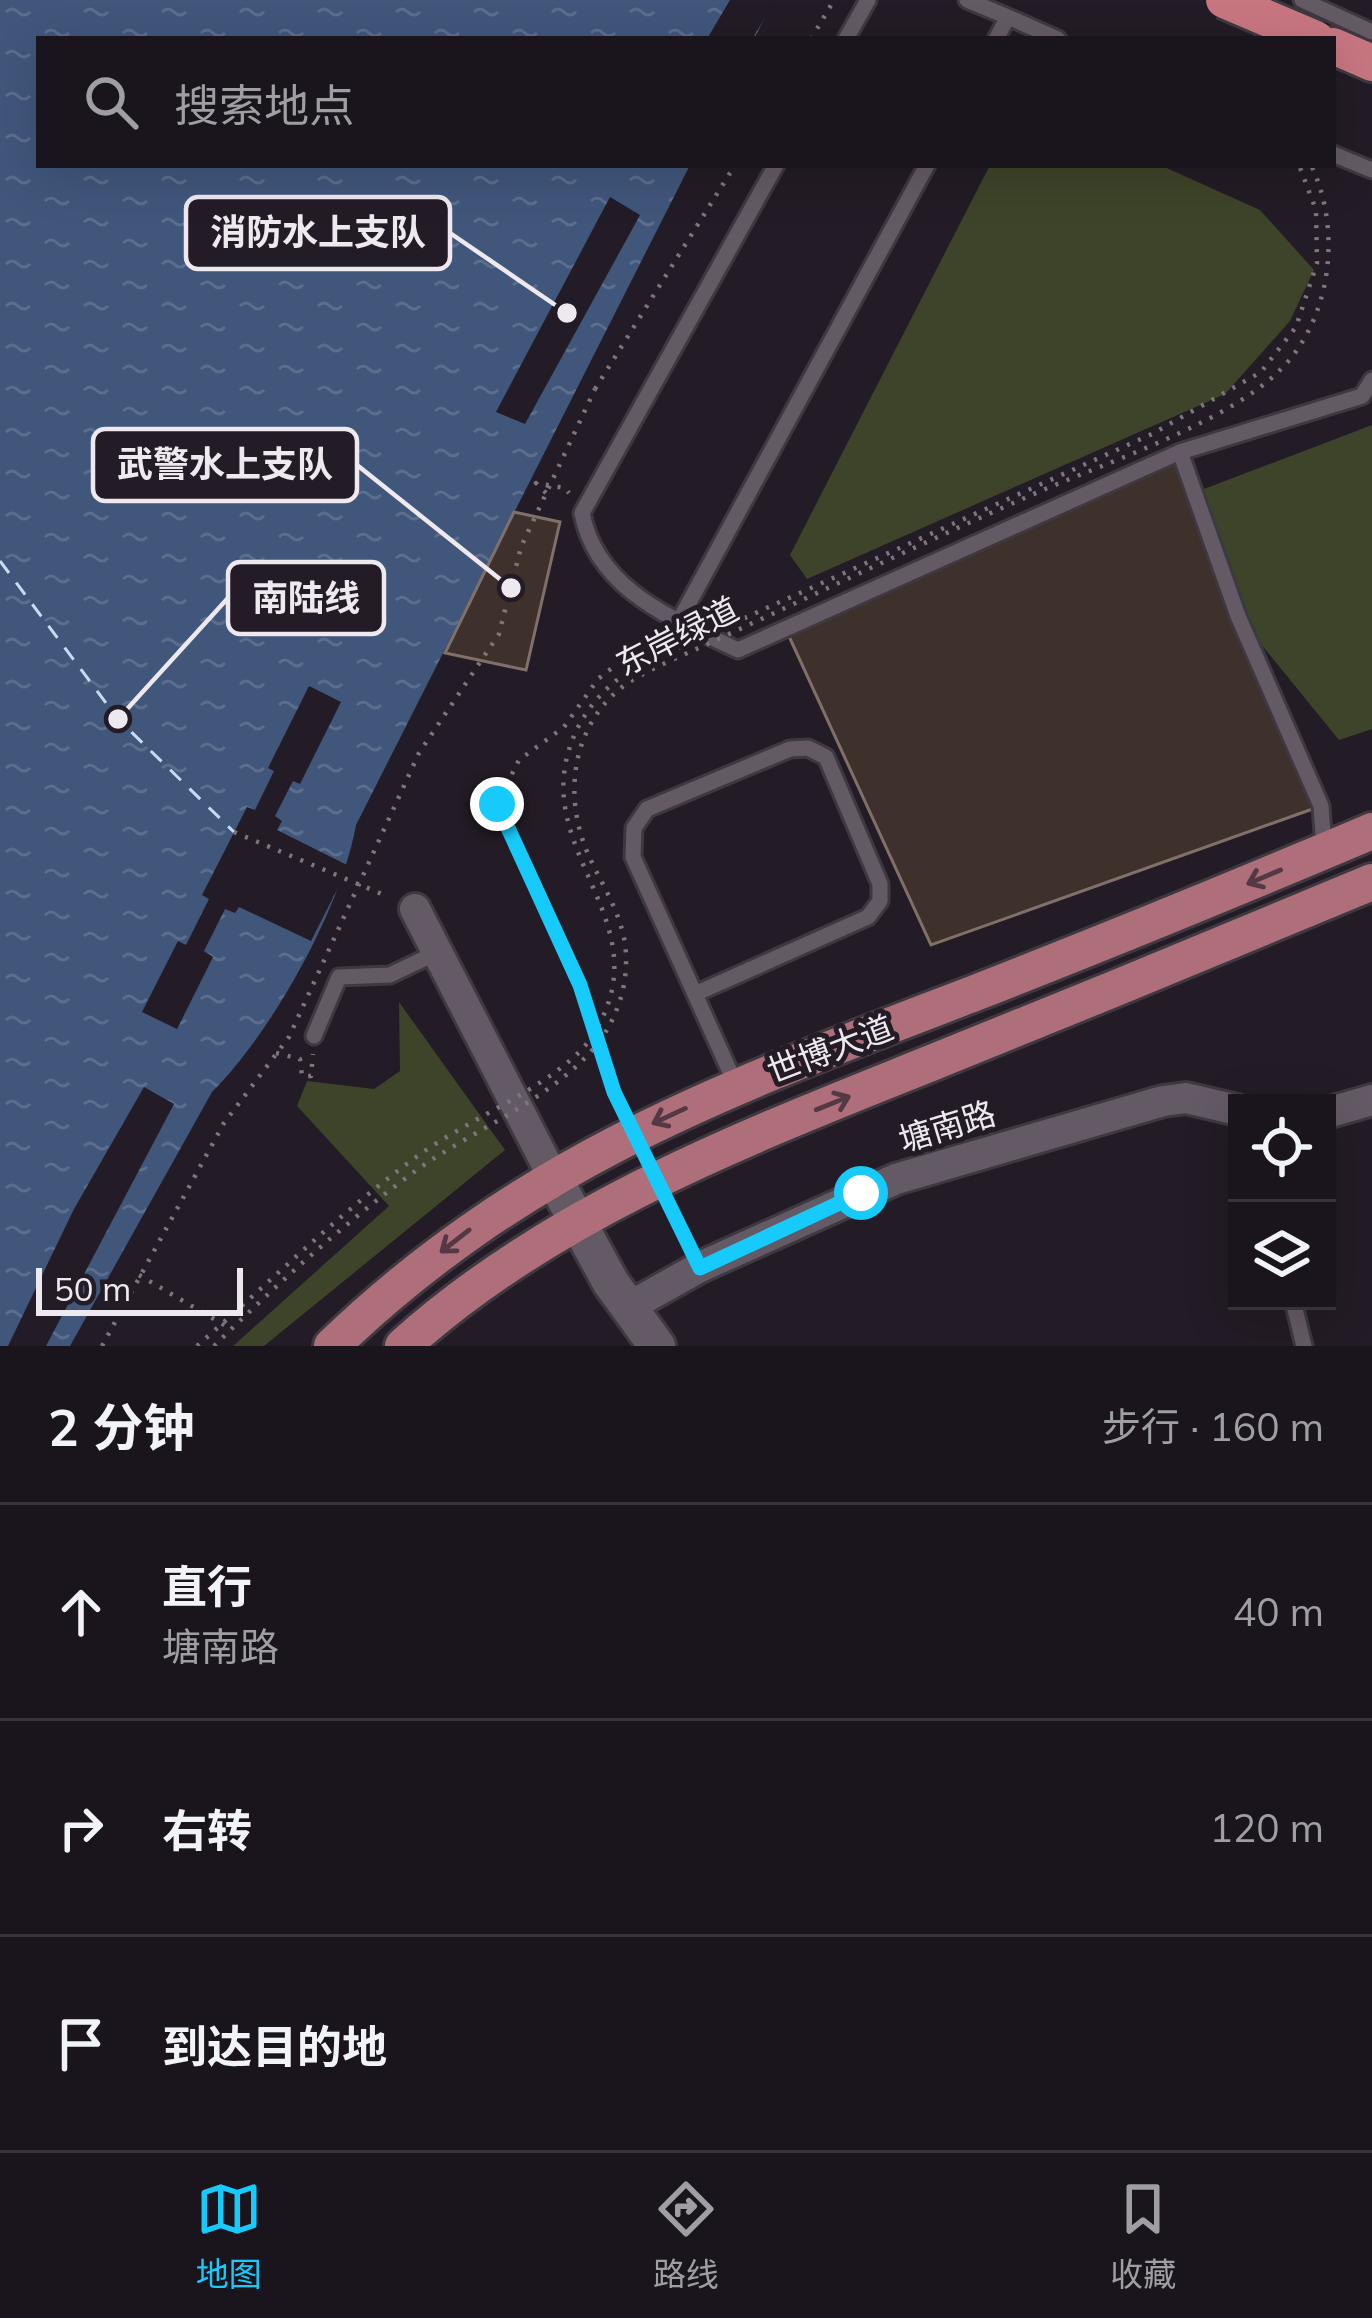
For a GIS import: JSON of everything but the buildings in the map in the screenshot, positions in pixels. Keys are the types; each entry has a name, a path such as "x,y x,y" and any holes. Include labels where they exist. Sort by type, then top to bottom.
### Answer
{"highway":[{"path":"1224,0 1323,27"},
{"path":"1336,37 1372,63"}],"main road":[{"name":"世博大道","path":"332,1346 466,1232 552,1175 634,1132 736,1085 1169,917 1372,831"},
{"name":"世博大道","path":"403,1346 495,1274 574,1223 660,1179 797,1117 1372,882"}],"street":[{"path":"415,909 574,1223 657,1346"},
{"name":"塘南路","path":"627,1307 861,1193 936,1166 1163,1100 1186,1098 1228,1108"},
{"path":"1336,1110 1372,1100"}],"lane":[{"path":"848,36 868,0"},
{"path":"968,0 1051,36"},
{"path":"1302,0 1323,27 1372,32"},
{"path":"998,36 1007,17"},
{"path":"1336,155 1372,170"},
{"path":"774,168 582,513 587,540 606,568 637,597 738,650 1180,452 1362,396 1372,380"},
{"path":"679,621 925,168"},
{"path":"1180,452 1238,616 1321,806 1324,851"},
{"path":"697,993 868,917 880,901 880,884 826,758 808,748 790,749 647,809 634,827 633,857 736,1085"},
{"path":"314,1036 339,977 390,975 438,952"},
{"path":"1295,1310 1304,1346"}],"path":[{"path":"813,36 834,0"},
{"path":"102,1346 224,1123 276,1054 419,753 500,634 521,547 595,388 733,168"},
{"path":"197,1346 348,1209 456,1130 572,1059 596,1031 614,982 615,955 610,927 568,831 562,786 576,730 600,695 636,667 1152,434 1261,372 1296,327 1317,263 1316,210 1300,168"},
{"name":"东岸绿道","path":"214,1346 352,1219 482,1125 572,1073 606,1034 622,996 626,952 617,915 580,830 574,784 582,740 606,703 628,683 669,662 1175,434 1262,387 1285,366 1308,329 1325,275 1329,224 1312,168"},
{"path":"546,493 536,483 565,488"},
{"path":"634,1132 614,1092 580,985 497,804 519,760 564,727 598,679 645,638 679,621"},
{"path":"234,832 415,909"},
{"path":"276,1054 301,1059 302,1076 311,1076 314,1036"},
{"path":"660,1179 700,1268"},
{"path":"139,1275 231,1329"}],"green space":[{"path":"988,168 1167,168 1260,210 1314,270 1290,321 1225,394 807,579 790,555"},
{"path":"1372,425 1372,729 1339,740 1238,616 1191,494"},
{"path":"399,1002 505,1150 264,1346 233,1346 389,1206 297,1106 307,1081 374,1089 400,1071"}],"water":[{"path":"0,0 774,0 756,36 36,36 36,168 688,168 356,825 336,894 301,968 258,1037 212,1092 70,1346 0,1346"}],"pier":[{"path":"730,0 776,0 754,36 709,36"},
{"path":"610,197 640,215 525,424 496,412"},
{"path":"309,686 341,702 300,784 293,781 275,816 282,821 277,830 349,866 311,941 239,907 235,913 225,909 204,951 213,957 177,1029 142,1012 178,941 186,945 209,899 202,895 247,807 255,810 274,771 268,768"},
{"path":"144,1087 174,1104 46,1346 8,1346 74,1209"}],"ferry route":[{"path":"0,561 118,719 234,832"}],"place":[{"name":"消防水上支队","path":"567,313"},
{"name":"武警水上支队","path":"511,588"},
{"name":"南陆线","path":"118,719"}],"route":[{"path":"497,804 580,985 614,1092 700,1268 861,1193"}]}
